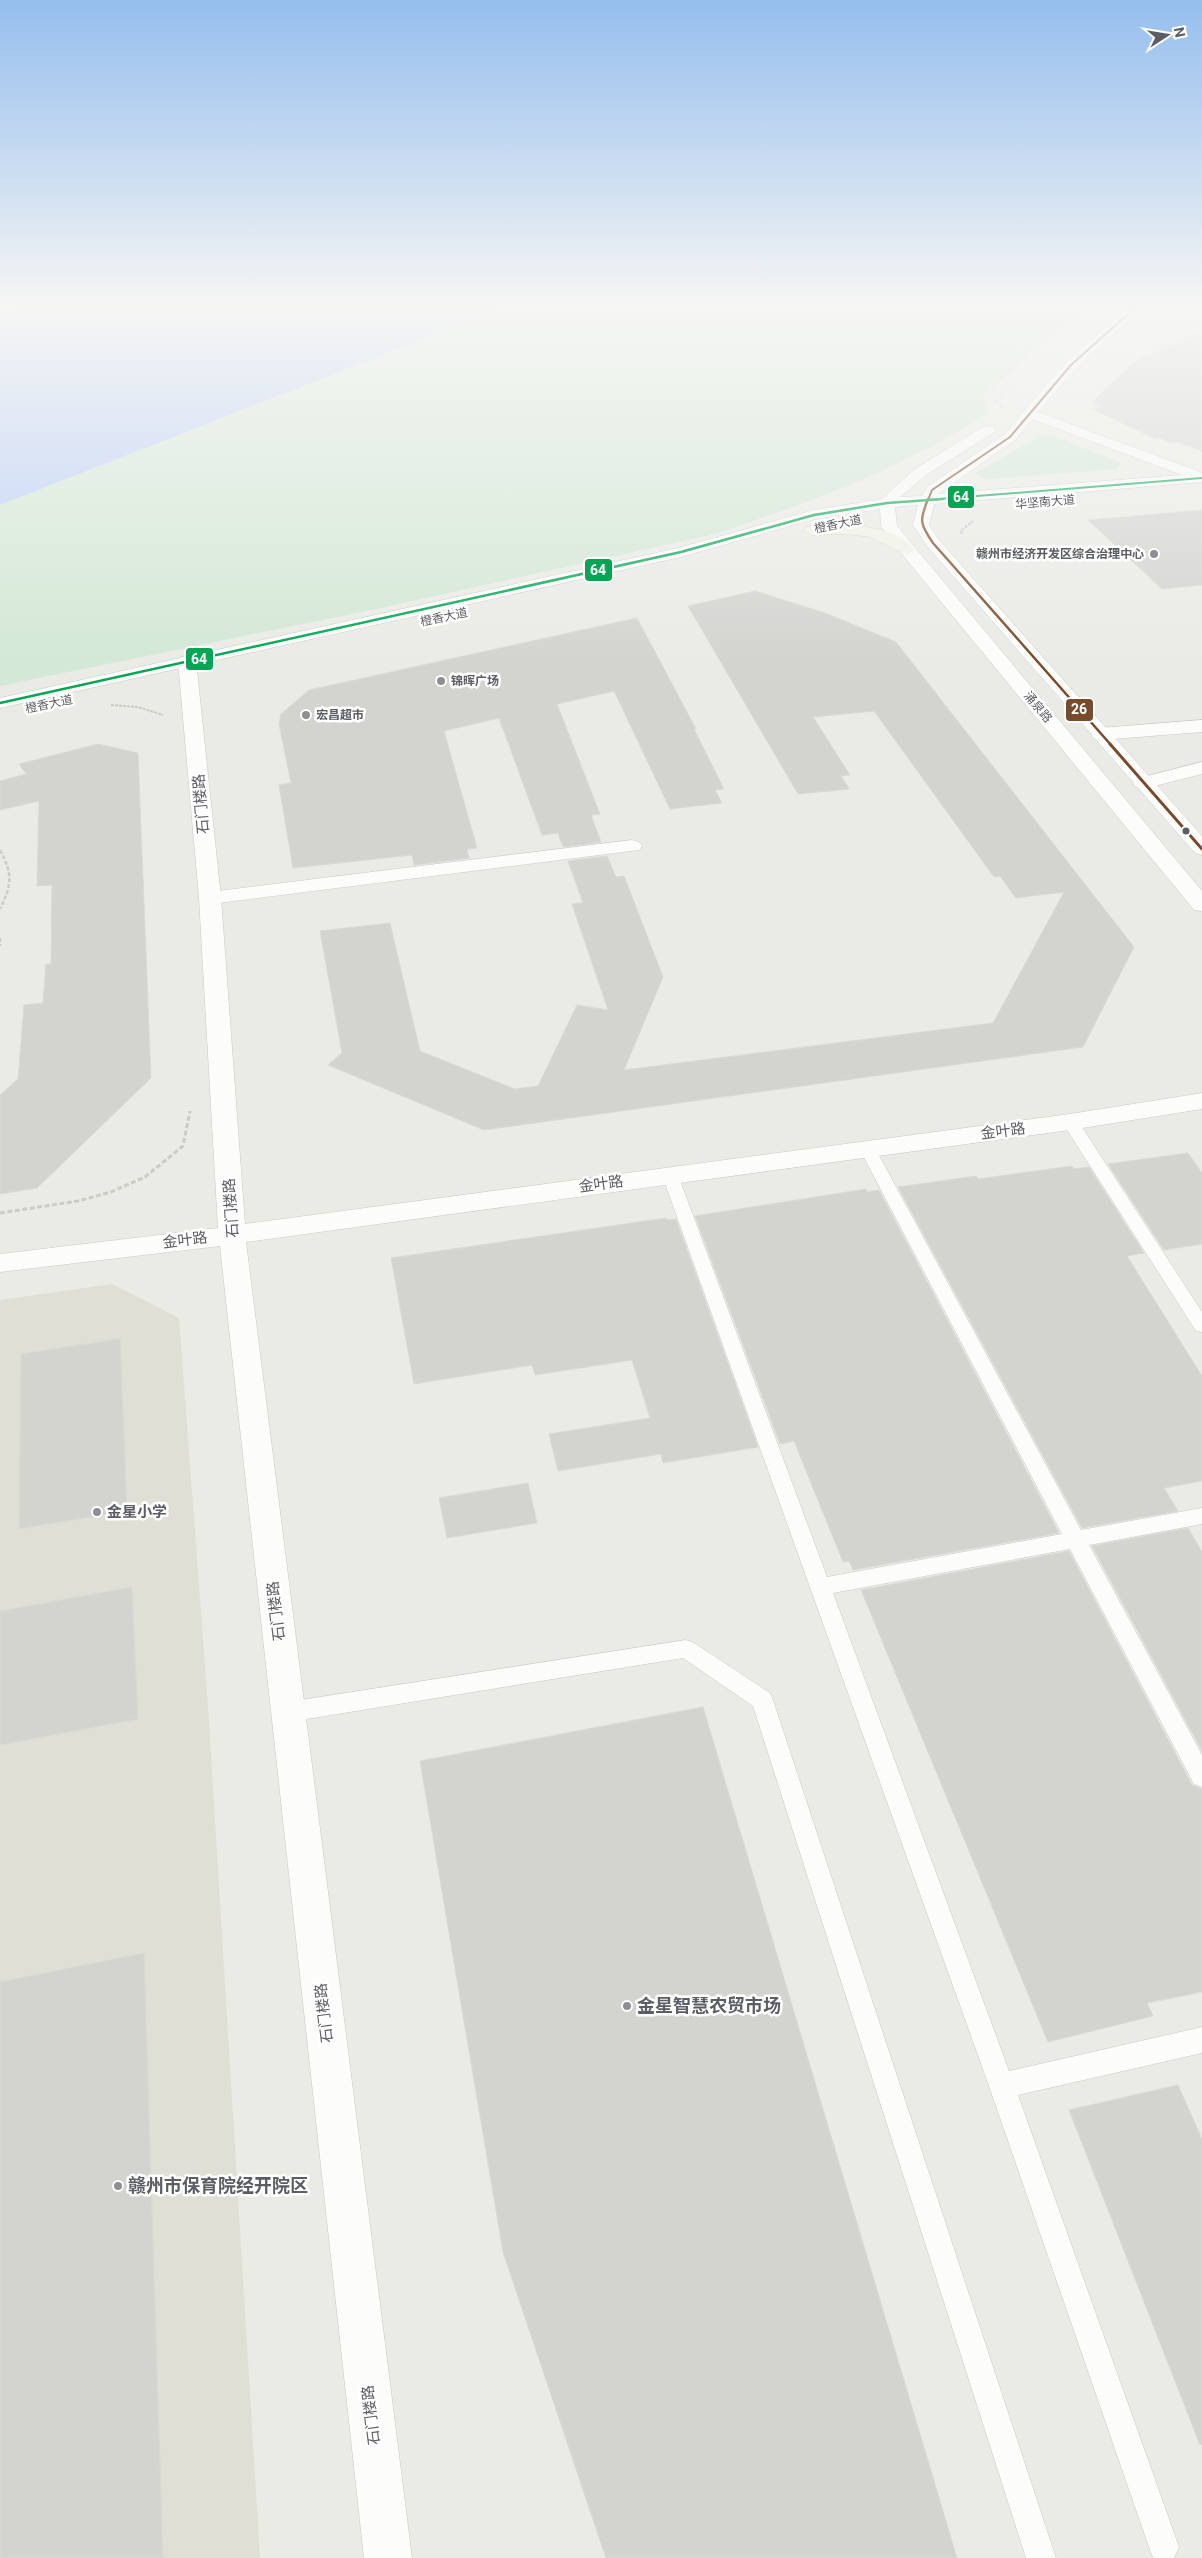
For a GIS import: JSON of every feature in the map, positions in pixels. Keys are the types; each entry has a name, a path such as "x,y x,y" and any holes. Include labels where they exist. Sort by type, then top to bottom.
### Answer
{"main road":[{"path":"812,522 884,498 995,423"},
{"path":"925,506 932,490 1010,436 1020,423"},
{"path":"1055,423 1202,478"},
{"name":"华坚南大道","path":"925,506 1202,478"},
{"name":"华坚南大道","path":"884,498 925,506 1202,489"},
{"name":"涌泉路","path":"884,498 889,526 907,550 1202,905"},
{"name":"橙香大道","path":"0,703 188,667 696,561 812,522 853,520 884,498"},
{"name":"涌泉路","path":"925,506 921,525 927,536 1202,849"},
{"path":"812,522 835,528 872,533 893,540 907,550"},
{"name":"橙香大道","path":"0,715 188,667"},
{"name":"石门楼路","path":"188,667 210,898 232,1234 388,2558"},
{"path":"1100,734 1202,726"},
{"path":"1143,783 1202,768"},
{"path":"210,898 632,846"},
{"name":"金叶路","path":"0,1263 232,1234 1070,1122 1202,1101"}],"lane":[{"path":"1070,1122 1202,1326"},
{"path":"867,1148 1202,1778"},
{"path":"670,1175 1002,2086 1164,2548"},
{"path":"821,1587 1202,1516"},
{"path":"288,1712 686,1649 762,1700 1041,2558"},
{"path":"1002,2086 1202,2040"}],"path":[{"path":"962,538 962,530 976,520"},
{"path":"106,705 130,705 152,710 165,716 167,722"},
{"path":"0,850 10,868 11,886 0,908"},
{"path":"0,938 0,946"},
{"path":"0,1213 86,1199 111,1192 145,1177 183,1146 190,1112 189,1102"}],"shaded area":[{"name":"赣州市保育院经开院区","path":"112,1284 179,1318 208,1706 260,2558 0,2558 0,1300"}],"green space":[{"path":"208,423 971,423 938,443 866,478 804,503 715,534 376,609 0,686 0,505"},
{"path":"1051,435 1121,463 1116,469 987,479 975,474 1040,436"}],"water":[{"path":"0,423 208,423 0,505"}],"building":[{"path":"1123,423 1202,423 1202,451 1178,442 1171,443 1160,438 1156,439"},
{"name":"赣州市经济开发区综合治理中心","path":"1202,510 1202,585 1162,589 1088,520"},
{"path":"755,591 825,613 896,642 1134,947 1083,1047 484,1130 328,1065 342,1053 320,931 390,923 420,1051 515,1089 538,1086 577,1005 608,1010 572,904 583,903 568,861 607,856 616,877 624,876 663,977 624,1070 993,1023 1064,892 1016,898 1000,876 994,877 874,711 813,717 850,775 841,776 849,789 798,794 688,606"},
{"path":"637,618 696,729 694,729 724,789 715,790 722,803 670,809 614,691 557,704 600,814 591,815 601,842 563,847 558,833 542,835 499,718 444,731 477,848 467,849 469,858 414,865 412,855 293,868 279,785 291,783 279,724 281,714 309,690"},
{"path":"98,744 138,753 151,1078 37,1188 0,1194 0,1095 18,1079 24,1005 43,1003 46,964 51,964 52,885 37,886 39,801 0,810 0,781 26,774 19,764"},
{"path":"1188,1153 1202,1173 1202,1244 1164,1250 1108,1164"},
{"path":"1072,1166 1074,1169 1089,1167 1144,1253 1127,1256 1202,1376 1202,1481 1164,1488 1178,1511 1082,1528 898,1187 976,1176 978,1179"},
{"path":"866,1189 867,1192 879,1190 1059,1533 853,1570 849,1561 843,1562 794,1441 780,1444 695,1216"},
{"path":"666,1218 667,1220 676,1219 758,1447 663,1463 661,1454 558,1471 549,1434 650,1418 632,1360 535,1375 532,1365 414,1384 391,1258"},
{"path":"120,1339 127,1511 19,1529 21,1354"},
{"path":"528,1483 537,1523 447,1538 439,1498"},
{"path":"1188,1528 1202,1552 1202,1751 1092,1546"},
{"path":"1069,1551 1192,1785 1202,1789 1202,1992 1147,2003 1153,2016 1048,2042 861,1590"},
{"path":"132,1587 138,1719 0,1745 0,1611"},
{"name":"金星智慧农贸市场","path":"703,1707 957,2558 606,2558 503,2252 420,1761"},
{"path":"144,1953 163,2558 0,2558 0,1982"},
{"path":"1178,2085 1202,2139 1202,2444 1200,2445 1069,2110"}],"transit line":[{"name":"26","path":"1022,423 1010,437 932,490 922,513 921,525 933,543 1202,849"},
{"name":"64","path":"0,703 681,552 814,515 887,503 1202,478"}],"place":[{"name":"赣州市经济开发区综合治理中心","path":"1154,554"},
{"name":"锦晖广场","path":"441,681"},
{"name":"宏昌超市","path":"306,715"},
{"name":"金星小学","path":"97,1512"},
{"name":"金星智慧农贸市场","path":"627,2006"},
{"name":"赣州市保育院经开院区","path":"118,2186"}]}
